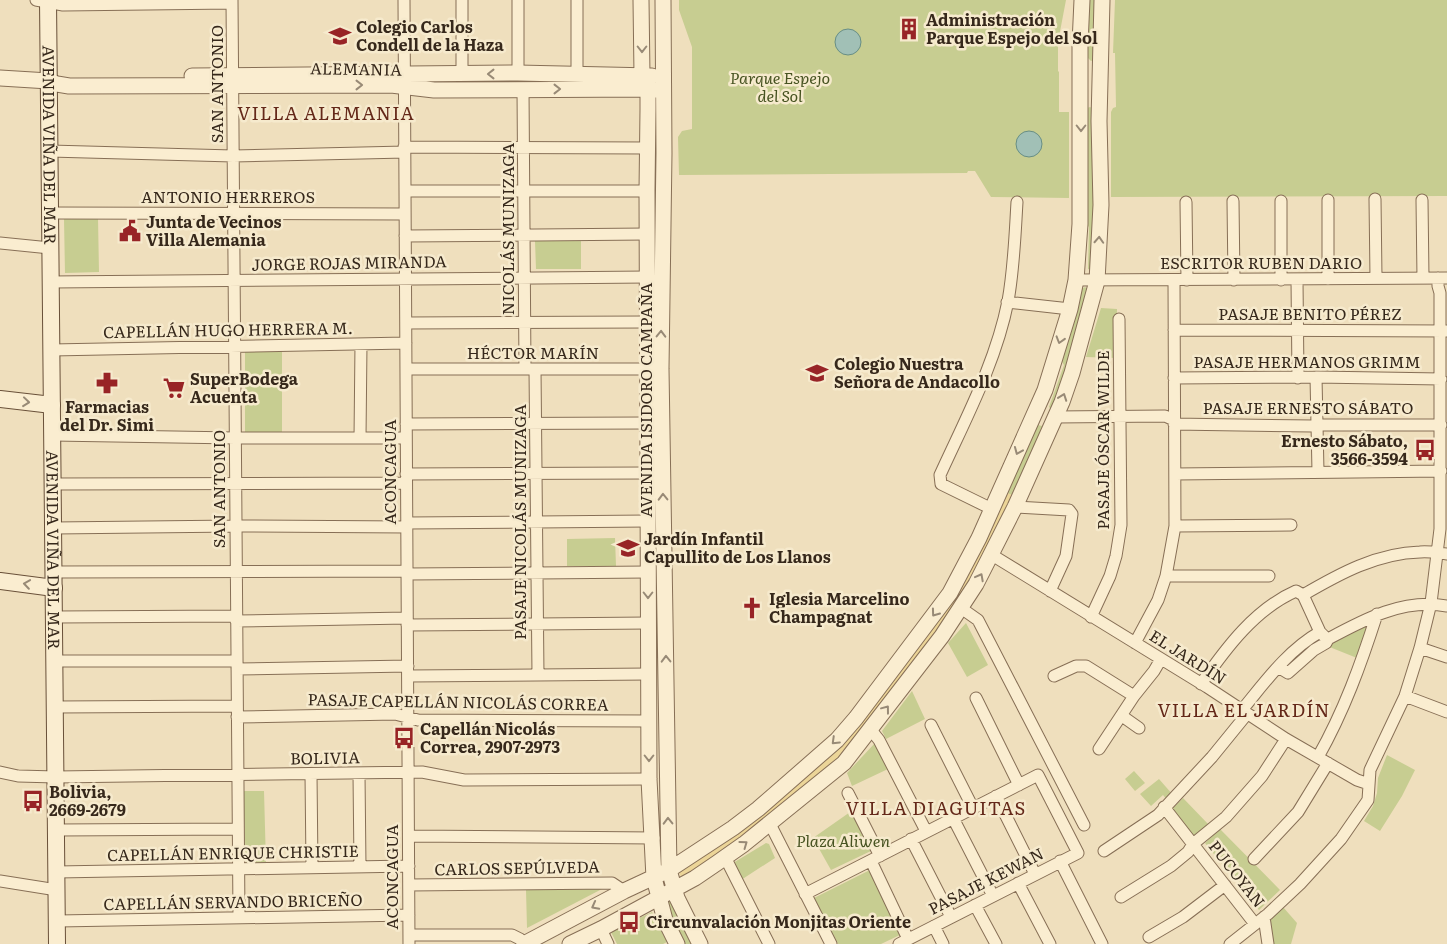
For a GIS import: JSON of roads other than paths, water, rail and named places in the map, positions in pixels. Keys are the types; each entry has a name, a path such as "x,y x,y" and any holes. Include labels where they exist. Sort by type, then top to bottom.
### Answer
{"main road":[{"name":"AVENIDA VIÑA DEL MAR","path":"44,1 49,81 50,152 57,944"},
{"path":"0,399 52,405"},
{"path":"0,581 54,580"},
{"name":"AVENIDA VIÑA DEL MAR","path":"58,921 62,944"}],"street":[{"name":"ACONCAGUA","path":"404,0 409,940"},
{"path":"462,0 462,74"},
{"path":"518,0 518,73"},
{"path":"577,0 578,74"},
{"name":"AVENIDA ISIDORO CAMPAÑA","path":"642,0 648,148 647,322 654,369 669,870 673,889 700,944"},
{"name":"AVENIDA ISIDORO CAMPAÑA","path":"663,0 664,153 654,369 648,423 649,779 654,838 654,878 664,920 677,944"},
{"path":"409,940 512,935 520,938 525,944 624,891 669,870 733,828 837,740 856,718 950,593 979,538 1045,390 1070,309 1076,280 1080,224 1082,0"},
{"path":"570,944 695,878 770,824 844,763 871,730 961,608 992,555 1055,417 1072,373 1097,281 1101,205 1100,86 1102,0"},
{"path":"44,1 63,4 232,2"},
{"name":"SAN ANTONIO","path":"232,2 239,918"},
{"name":"ALEMANIA","path":"0,78 49,81 69,86 233,81 391,85 404,81 462,74 578,74 645,82 663,92"},
{"name":"ALEMANIA","path":"404,81 434,90 523,89 645,82 662,76"},
{"path":"1080,86 1100,86"},
{"name":"NICOLÁS MUNIZAGA","path":"523,89 525,322 530,369"},
{"path":"50,152 233,156 405,150 648,148"},
{"path":"405,191 647,191"},
{"path":"1374,199 1376,278"},
{"path":"1328,200 1328,279"},
{"path":"1422,200 1423,278"},
{"path":"1233,201 1234,280"},
{"path":"1280,280 1281,201"},
{"path":"992,509 940,484 940,475 989,366 1008,302 1012,277 1017,202"},
{"path":"1186,202 1187,280"},
{"name":"ANTONIO HERREROS","path":"50,213 405,214"},
{"path":"405,236 524,233 648,234"},
{"path":"0,242 50,248"},
{"name":"JORGE ROJAS MIRANDA","path":"51,282 648,277"},
{"path":"1230,944 1300,884 1341,839 1368,800 1370,770 1405,696 1420,648 1442,554 1444,507 1441,472 1441,379 1444,330 1438,286 1443,278"},
{"name":"ESCRITOR RUBEN DARIO","path":"1076,280 1443,278"},
{"path":"1134,643 1158,600 1166,576 1175,526 1174,280"},
{"path":"1297,280 1298,378"},
{"path":"1008,302 1070,309"},
{"name":"PASAJE ÓSCAR WILDE","path":"1091,617 1110,576 1116,556 1121,525 1119,319"},
{"path":"406,323 647,322"},
{"name":"PASAJE BENITO PÉREZ","path":"1174,330 1444,330"},
{"name":"CAPELLÁN HUGO HERRERA M.","path":"52,350 406,343"},
{"path":"360,438 361,344"},
{"name":"HÉCTOR MARÍN","path":"406,369 654,369"},
{"name":"PASAJE NICOLÁS MUNIZAGA","path":"530,369 536,424 538,675"},
{"path":"1316,377 1318,472"},
{"name":"PASAJE HERMANOS GRIMM","path":"1174,378 1316,377 1441,379"},
{"path":"1045,390 1042,416 1055,417"},
{"name":"PASAJE ERNESTO SÁBATO","path":"1055,417 1165,416 1174,422 1312,426 1441,425"},
{"path":"406,424 648,423"},
{"path":"52,436 406,438"},
{"path":"53,484 236,483 406,479 536,473 648,472"},
{"path":"1174,474 1441,472"},
{"path":"1015,507 1069,510 1072,514 1066,556 1050,591"},
{"path":"54,528 648,522"},
{"path":"1175,526 1291,525"},
{"path":"1303,594 1335,576 1372,561 1420,552 1442,554"},
{"name":"EL JARDÍN","path":"992,555 1201,684 1286,739 1357,780 1369,784"},
{"path":"54,580 236,572 648,572"},
{"path":"1166,576 1269,576"},
{"path":"1201,684 1218,660 1259,614 1276,601 1296,591 1303,594 1324,636"},
{"path":"1104,851 1158,815 1212,757 1278,667 1307,639 1324,636 1377,614 1409,605 1431,603 1447,606"},
{"path":"961,608 978,620 1084,825"},
{"path":"1254,859 1298,812 1323,760 1329,737 1350,693 1377,614"},
{"path":"54,617 537,624 649,623"},
{"path":"1420,648 1447,657"},
{"path":"1099,749 1161,659"},
{"path":"55,660 538,675 649,674"},
{"path":"1054,676 1076,666 1086,666 1134,696"},
{"path":"1405,696 1447,712"},
{"path":"805,894 1019,785 976,698"},
{"name":"PASAJE CAPELLÁN NICOLÁS CORREA","path":"56,707 395,714 418,720 649,721"},
{"path":"1122,716 1139,728"},
{"path":"931,725 973,808"},
{"path":"871,730 879,740 926,831"},
{"path":"1122,896 1170,866 1188,852 1193,844 1226,818 1262,776 1286,739"},
{"name":"BOLIVIA","path":"0,772 18,776 56,777 422,772 464,780 649,779"},
{"path":"311,774 312,868"},
{"path":"359,774 360,867"},
{"name":"PASAJE KEWAN","path":"904,941 1078,853 1038,775 1019,785"},
{"path":"848,793 876,858 904,941"},
{"path":"996,796 1036,874"},
{"name":"PUCOYAN","path":"1164,807 1225,885 1260,920"},
{"path":"953,818 993,896"},
{"path":"770,824 831,944"},
{"path":"57,830 238,829"},
{"path":"408,836 654,838"},
{"path":"911,839 951,917"},
{"path":"725,857 769,944"},
{"path":"1060,861 1102,944"},
{"name":"CAPELLÁN ENRIQUE CHRISTIE","path":"57,872 409,866"},
{"path":"0,882 58,890"},
{"name":"CARLOS SEPÚLVEDA","path":"409,885 612,883 624,891"},
{"path":"1018,883 1050,944"},
{"path":"1149,937 1183,916 1225,885"},
{"path":"975,905 996,944"},
{"name":"CAPELLÁN SERVANDO BRICEÑO","path":"58,921 409,915"},
{"path":"1260,920 1268,944"},
{"path":"934,926 944,944"},
{"path":"601,929 608,944"}],"water":[{"path":"848,29 857,33 861,42 857,51 848,55 839,51 835,42 839,33"},
{"path":"1029,131 1038,135 1042,144 1038,153 1029,157 1020,153 1016,144 1020,135"}],"place":[{"name":"Administración Parque Espejo del Sol","path":"909,29"},
{"name":"Colegio Carlos Condell de la Haza","path":"340,36"},
{"name":"Junta de Vecinos Villa Alemania","path":"130,231"},
{"name":"Colegio Nuestra Señora de Andacollo","path":"817,373"},
{"name":"Farmacias del Dr. Simi","path":"107,383"},
{"name":"SuperBodega Acuenta","path":"174,388"},
{"name":"Ernesto Sábato, 3566-3594","path":"1425,450"},
{"name":"Jardín Infantil Capullito de Los Llanos","path":"628,548"},
{"name":"Iglesia Marcelino Champagnat","path":"752,608"},
{"name":"Capellán Nicolás Correa, 2907-2973","path":"404,738"},
{"name":"Bolivia, 2669-2679","path":"33,801"},
{"name":"Circunvalación Monjitas Oriente","path":"629,922"}],"district":[{"name":"VILLA ALEMANIA","path":"326,114"},
{"name":"VILLA EL JARDÍN","path":"1244,711"},
{"name":"VILLA DIAGUITAS","path":"936,809"}],"park label":[{"name":"Parque Espejo del Sol","path":"780,87"},
{"name":"Plaza Aliwen","path":"843,841"}]}
